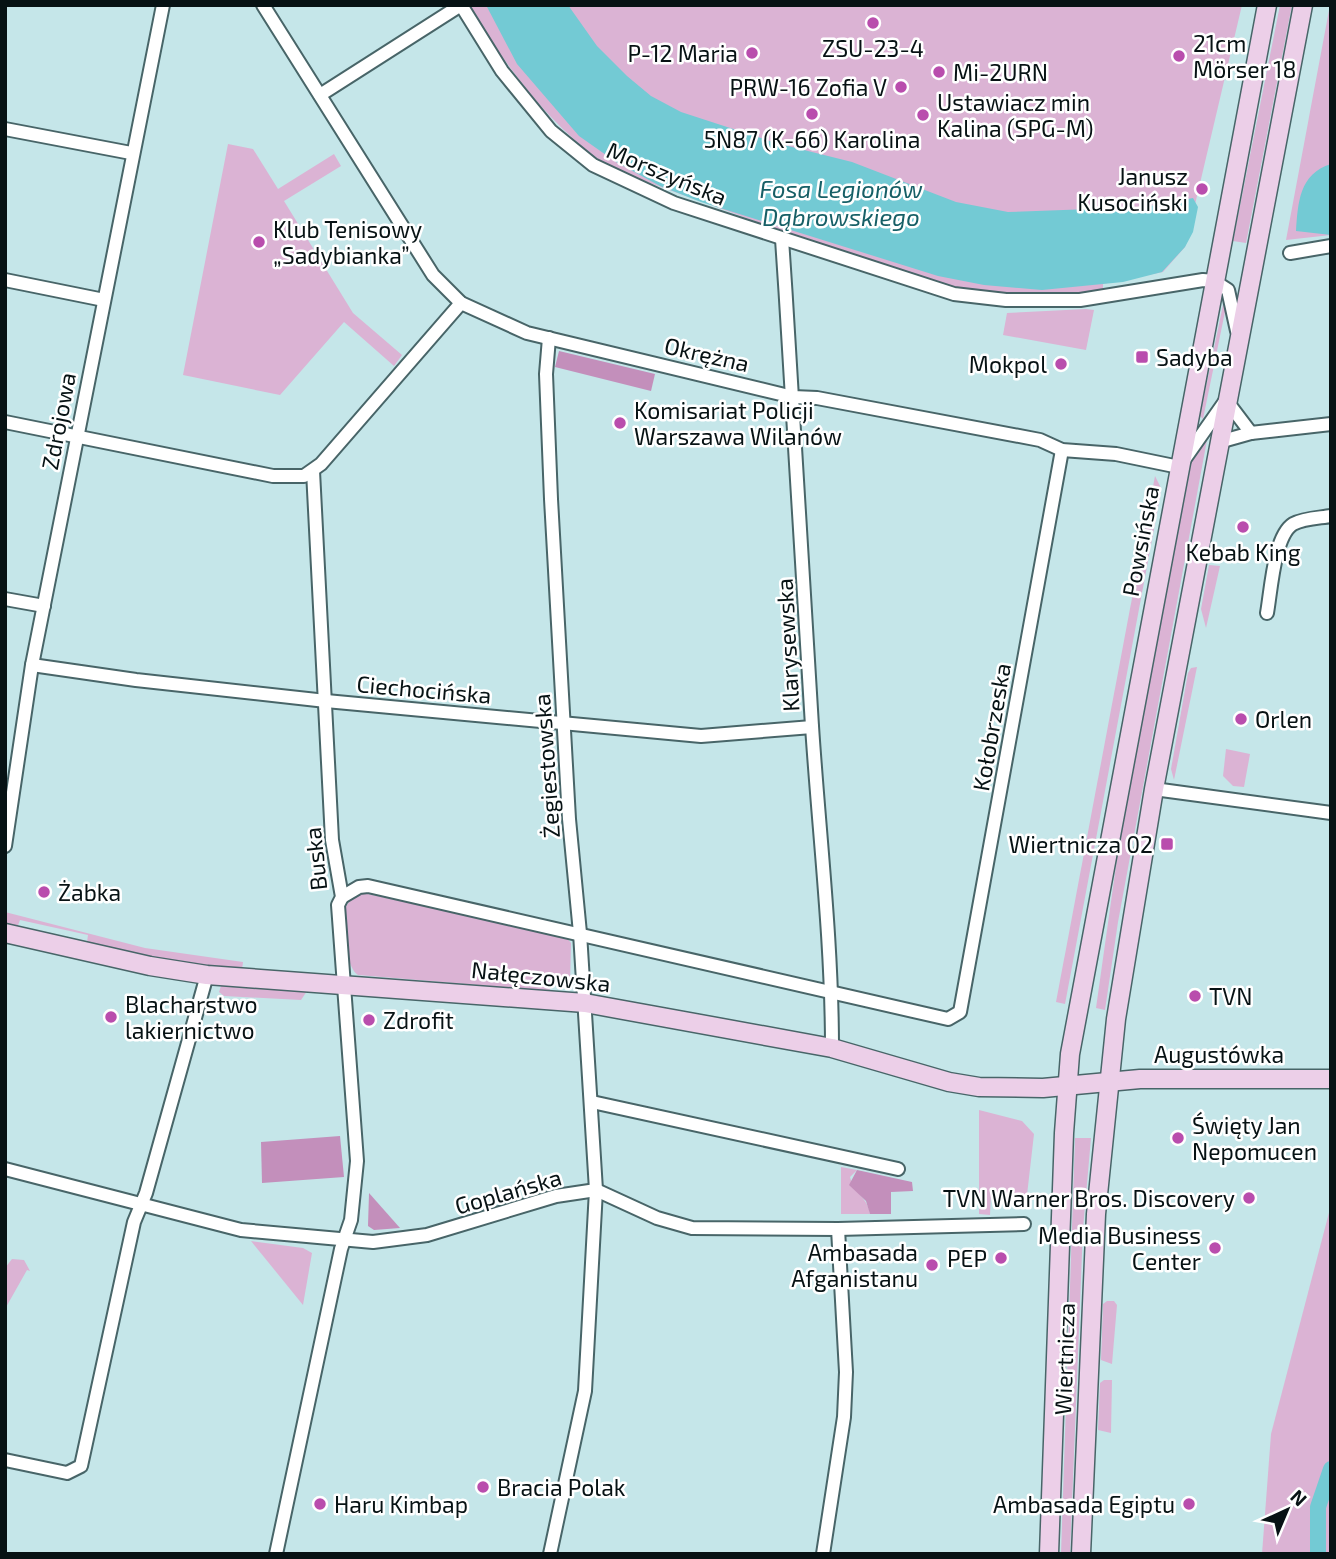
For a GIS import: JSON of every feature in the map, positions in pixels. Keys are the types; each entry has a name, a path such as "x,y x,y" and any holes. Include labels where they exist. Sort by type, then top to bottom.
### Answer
{"main road":[{"name":"Powsińska","path":"1067,1086 1074,1025 1267,5"},
{"path":"1108,1082 1154,789 1303,5"},
{"name":"Nałęczowska","path":"5,933 150,966 207,975 584,1003 832,1048 964,1086 1031,1089 1067,1086"},
{"name":"Augustówka","path":"1067,1086 1140,1079 1331,1079"},
{"name":"Wiertnicza","path":"1082,1554 1091,1295 1108,1082"},
{"name":"Wiertnicza","path":"1049,1554 1067,1086"}],"street":[{"name":"Zdrojowa","path":"5,846 32,665 161,5"},
{"name":"Okrężna","path":"263,5 412,245 433,275 461,303 504,324 549,338 793,397 817,398 1040,440 1062,450 1116,454 1179,467"},
{"path":"320,95 461,5"},
{"name":"Morszyńska","path":"461,5 517,92 551,131 593,165 674,203 954,294 982,298 1080,300 1191,281 1214,281"},
{"path":"5,128 131,153"},
{"name":"Klarysewska","path":"782,239 812,727 833,991 832,1048"},
{"path":"1290,253 1331,246"},
{"path":"5,280 104,300"},
{"path":"1214,281 1228,290 1238,338"},
{"path":"5,422 272,476 304,476 313,471 461,303"},
{"name":"Żegiestowska","path":"549,338 547,374 550,485 596,1190 585,1391 550,1554"},
{"path":"1179,467 1226,400 1251,433"},
{"path":"1219,442 1251,433 1331,424"},
{"name":"Kołobrzeska","path":"960,1012 1062,450"},
{"name":"Buska","path":"276,1554 336,1270 353,1211 356,1161 338,905 342,897 332,840 313,471"},
{"path":"1267,613 1280,541 1286,530 1305,520 1331,516"},
{"path":"5,598 44,606"},
{"name":"Ciechocińska","path":"32,665 136,680 326,701 701,736 812,727"},
{"path":"1154,789 1331,813"},
{"name":"Nałęczowska","path":"342,897 359,887 368,886 948,1019 960,1012"},
{"path":"5,1460 67,1473 77,1470 85,1454 140,1204 207,975"},
{"path":"592,1102 898,1169"},
{"name":"Goplańska","path":"5,1169 241,1230 345,1241 407,1240 556,1196 596,1190 657,1218 692,1228 838,1229 1024,1224"},
{"path":"822,1554 844,1417 846,1372 838,1229"}],"shaded area":[{"path":"468,5 1242,5 1185,247 1163,272 1103,284 1103,291 1012,295 951,288 838,251 614,170 570,136 532,96"},
{"path":"1280,5 1292,5 1246,243 1233,241"},
{"path":"1330,5 1331,235 1286,240"},
{"name":"Klub Tenisowy „Sadybianka”","path":"228,144 253,149 278,189 334,154 341,166 284,201 353,313 402,355 394,366 344,322 280,395 183,375"},
{"path":"1224,300 1227,302 1203,419 1200,416"},
{"path":"1094,310 1086,350 1003,335 1007,313"},
{"path":"559,351 655,374 651,391 555,367"},
{"path":"1207,440 1118,922 1105,1010 1096,1008 1118,852 1192,458"},
{"path":"1155,476 1161,488 1160,497 1065,1004 1056,1002"},
{"path":"1209,565 1220,566 1206,628 1201,609"},
{"path":"1197,667 1174,780 1171,769 1188,673 1191,668"},
{"path":"1226,749 1250,754 1244,787 1233,786 1223,776"},
{"path":"363,893 565,936 571,943 570,985 552,985 549,991 358,975 348,956 344,919 345,908"},
{"path":"5,912 145,948 243,962 242,970 183,963 87,942 88,935 20,920 17,928 5,924"},
{"path":"221,986 307,991 301,1000 224,996 219,992"},
{"path":"979,1110 1022,1121 1034,1134 1027,1195 991,1193 990,1215 979,1214"},
{"path":"340,1136 344,1177 262,1183 261,1142"},
{"path":"1075,1138 1091,1138 1083,1229 1070,1554 1061,1554"},
{"path":"841,1167 857,1170 850,1177 867,1204 870,1214 841,1214"},
{"path":"857,1170 912,1182 913,1191 891,1192 891,1214 870,1214 866,1201 849,1185"},
{"path":"369,1193 400,1228 374,1230 368,1226"},
{"path":"1331,1205 1331,1554 1262,1554 1271,1434"},
{"path":"251,1241 303,1248 312,1253 303,1305"},
{"path":"12,1259 24,1260 30,1271 27,1270 5,1309 5,1268"},
{"path":"1114,1301 1117,1305 1112,1364 1101,1360 1103,1304"},
{"path":"1112,1380 1111,1433 1098,1430 1100,1383"}],"water":[{"name":"Fosa Legionów Dąbrowskiego","path":"486,5 568,5 597,46 627,76 651,96 681,112 776,143 852,162 956,202 1008,212 1145,207 1193,198 1198,207 1193,232 1185,247 1162,272 1123,282 1042,290 984,285 938,276 701,202 660,186 616,162 579,136 517,64"},
{"path":"1331,164 1331,235 1296,231 1300,200 1306,182 1320,169"}],"waterway":[{"path":"1318,1554 1318,1507 1331,1469"}],"place":[{"name":"ZSU-23-4","path":"873,23"},
{"name":"P-12 Maria","path":"752,53"},
{"name":"21cm Mörser 18","path":"1179,56"},
{"name":"Mi-2URN","path":"939,72"},
{"name":"PRW-16 Zofia V","path":"901,87"},
{"name":"5N87 (K-66) Karolina","path":"812,114"},
{"name":"Ustawiacz min Kalina (SPG-M)","path":"923,115"},
{"name":"Janusz Kusociński","path":"1202,189"},
{"name":"Klub Tenisowy „Sadybianka”","path":"259,242"},
{"name":"Sadyba","path":"1142,357"},
{"name":"Mokpol","path":"1061,364"},
{"name":"Komisariat Policji Warszawa Wilanów","path":"620,423"},
{"name":"Kebab King","path":"1243,527"},
{"name":"Orlen","path":"1241,719"},
{"name":"Wiertnicza 02","path":"1167,844"},
{"name":"Żabka","path":"44,892"},
{"name":"TVN","path":"1195,996"},
{"name":"Blacharstwo lakiernictwo","path":"111,1017"},
{"name":"Zdrofit","path":"369,1020"},
{"name":"Święty Jan Nepomucen","path":"1178,1138"},
{"name":"TVN Warner Bros. Discovery","path":"1249,1198"},
{"name":"Media Business Center","path":"1215,1248"},
{"name":"PEP","path":"1001,1258"},
{"name":"Ambasada Afganistanu","path":"932,1265"},
{"name":"Bracia Polak","path":"483,1487"},
{"name":"Haru Kimbap","path":"320,1504"},
{"name":"Ambasada Egiptu","path":"1189,1504"}]}
